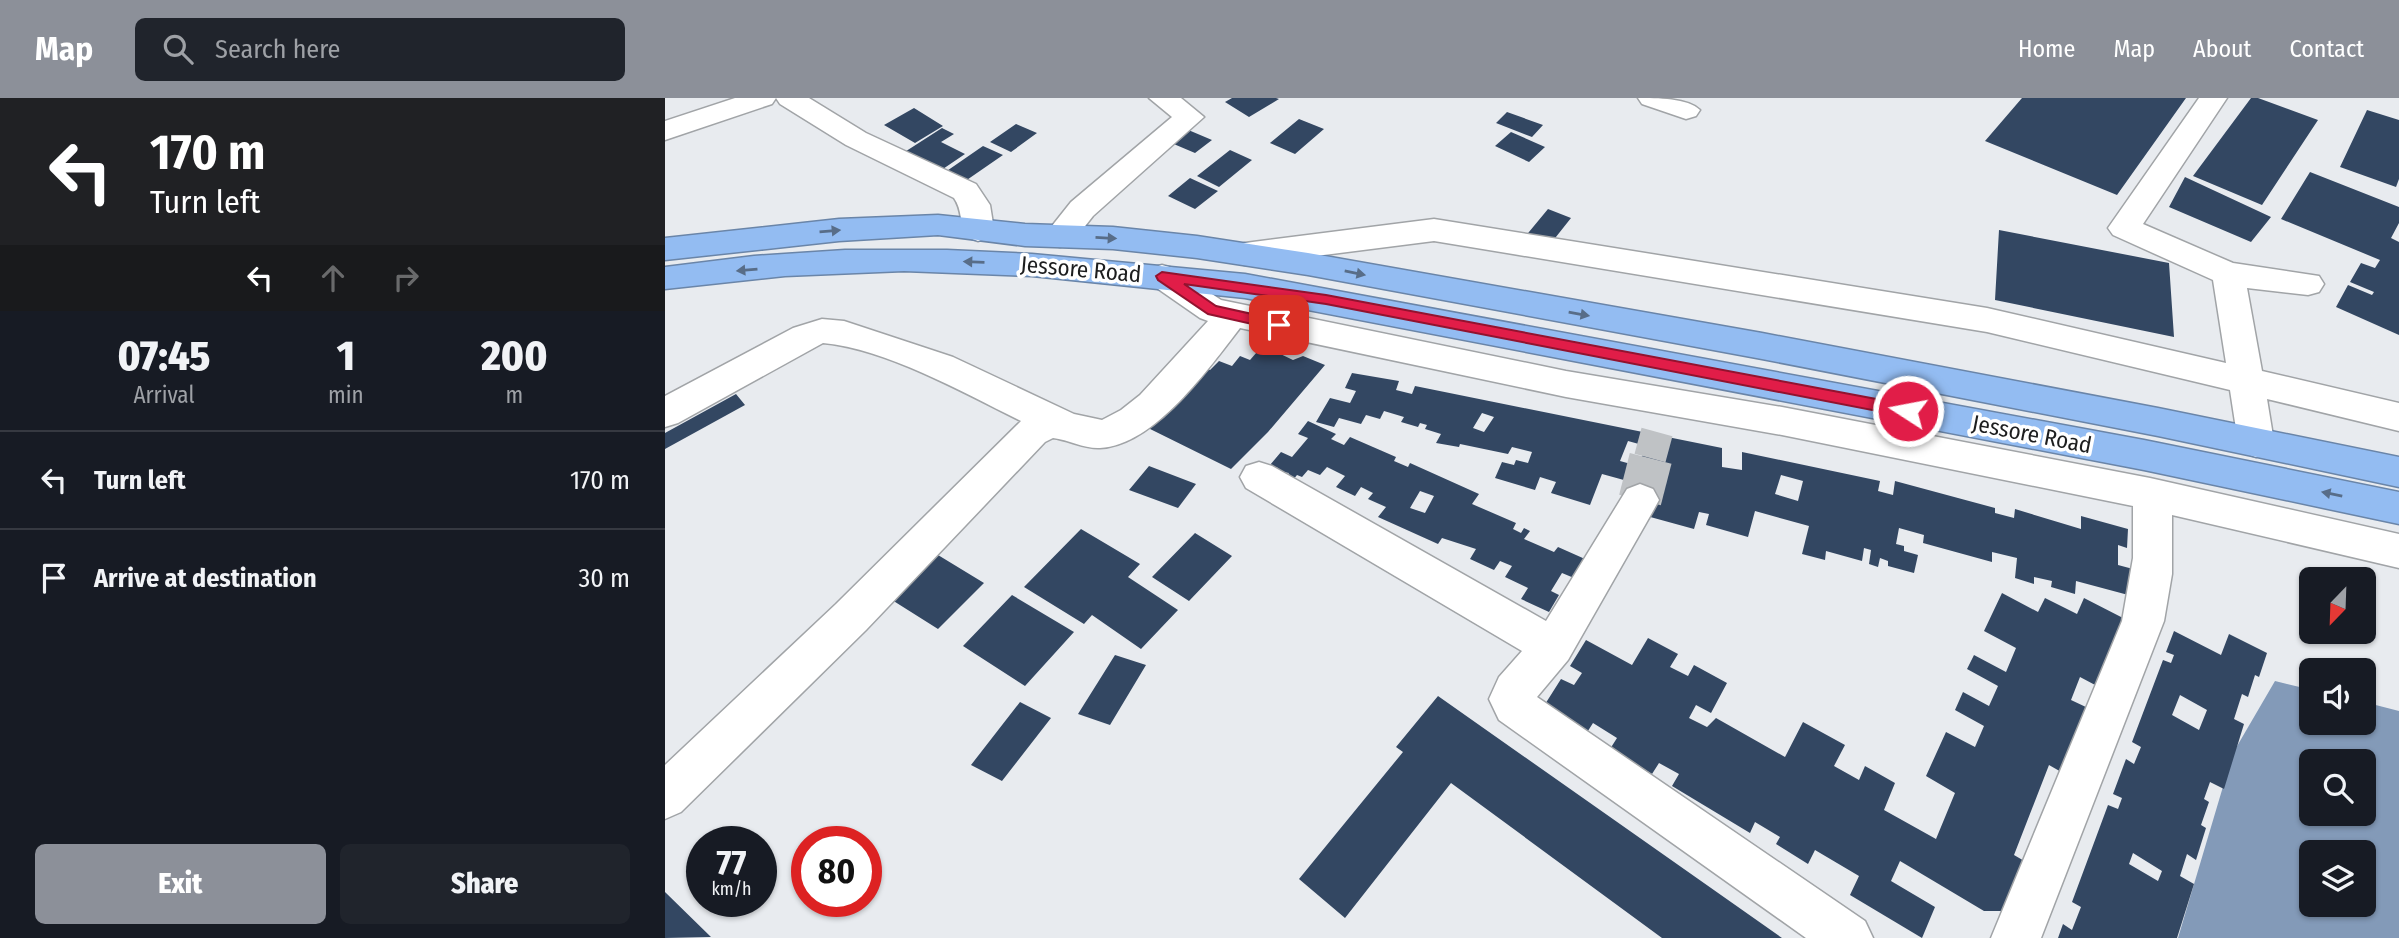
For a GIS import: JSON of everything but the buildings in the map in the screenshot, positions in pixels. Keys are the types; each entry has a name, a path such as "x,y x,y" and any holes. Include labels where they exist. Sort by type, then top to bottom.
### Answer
{"highway":[{"path":"665,249 839,230 938,225 1113,239 1245,254 1788,351 2399,472"},
{"name":"Jessore Road","path":"665,278 800,265 901,260 1027,265 1162,276 1326,300 2144,455 2399,508"}],"street":[{"path":"665,131 762,98"},
{"path":"790,98 856,139 965,191 975,205 978,230"},
{"path":"1060,236 1082,209 1190,117 1163,98"},
{"path":"1652,98 1686,110"},
{"path":"2213,98 2124,228 2228,274 2308,284"},
{"path":"1245,254 1434,230 1987,320 2399,417"},
{"path":"2228,274 2256,442"},
{"path":"1162,276 1212,310 1553,382 1660,417 2150,494 2399,551"},
{"path":"665,796 851,617 1032,432 1049,423 1102,435 1120,431 1169,387 1203,351 1232,314"},
{"path":"665,413 805,337 822,331 844,333 941,366 1061,424"},
{"path":"1259,477 1553,647"},
{"path":"2016,938 2143,621 2153,575 2155,524 2150,494"},
{"path":"1640,500 1553,647 1514,691 1511,699 1514,706 1848,938"}],"water":[{"path":"2275,681 2299,687 2299,735 2376,735 2376,705 2399,711 2399,938 2178,938 2233,753"}],"tunnel":[{"path":"1650,458 1657,432"},
{"path":"1640,500 1651,457"}],"route":[{"path":"1279,325 1212,310 1162,276 1245,286 1326,300 1908,411"}]}
